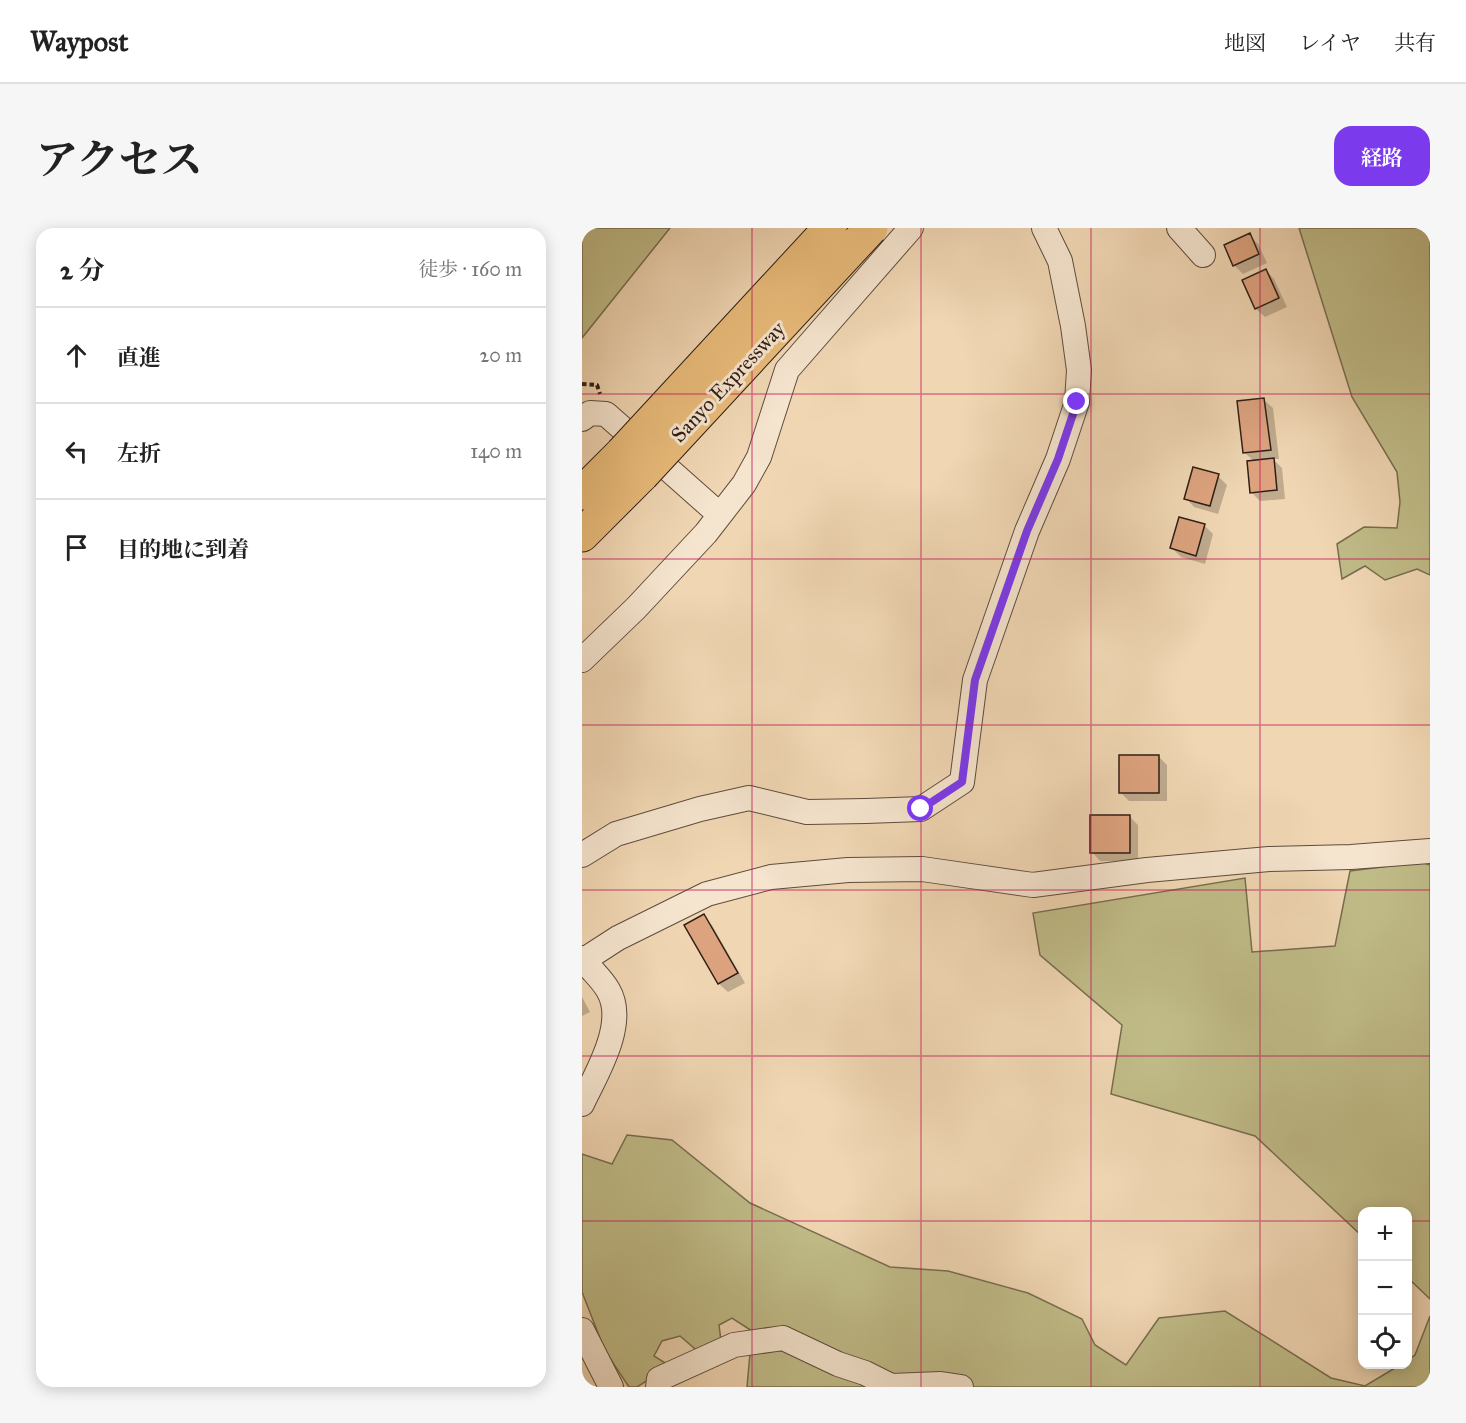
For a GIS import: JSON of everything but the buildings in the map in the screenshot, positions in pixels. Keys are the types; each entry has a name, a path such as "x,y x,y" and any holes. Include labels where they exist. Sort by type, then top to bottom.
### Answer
{"highway":[{"name":"Sanyo Expressway","path":"582,534 632,464 830,228"},
{"name":"Sanyo Expressway","path":"582,493 632,464 871,228"}],"street":[{"path":"582,660 636,608 706,533 744,484 759,457 786,370 911,228"},
{"path":"582,855 616,834 700,809 749,798 807,812 921,809 962,782 975,680 1027,531 1058,459 1077,402 1079,370 1073,326 1060,261 1044,228"},
{"path":"1179,228 1203,255"},
{"path":"582,419 590,412 606,414 720,515"},
{"path":"582,1104 610,1045 615,1014 609,991 583,959 618,938 707,894 771,877 848,870 922,869 1033,885 1147,870 1258,860 1351,857 1430,851"},
{"path":"582,1330 612,1387"},
{"path":"658,1387 659,1379 734,1345 783,1338 891,1386 941,1384 961,1387"}],"shaded area":[{"path":"582,228 670,228 582,338"},
{"path":"1299,228 1430,228 1430,575 1417,569 1385,580 1365,566 1342,579 1337,544 1364,527 1397,528 1400,502 1397,472 1352,397"},
{"path":"1421,862 1430,865 1430,1299 1412,1282 1412,1207 1358,1207 1358,1232 1255,1136 1111,1094 1122,1025 1040,955 1033,913 1245,878 1252,952 1335,946 1350,871"},
{"path":"627,1135 672,1140 750,1203 890,1267 948,1271 1028,1293 1082,1319 1095,1345 1126,1365 1159,1318 1225,1311 1331,1378 1365,1386 1393,1369 1412,1369 1412,1357 1415,1355 1430,1316 1430,1387 747,1387 752,1331 732,1318 719,1325 721,1341 701,1354 680,1336 662,1341 654,1356 670,1366 637,1387 629,1387 605,1351 582,1292 582,1154 612,1164"}],"route":[{"path":"921,809 962,782 975,680 1027,531 1058,459 1077,402"}]}
